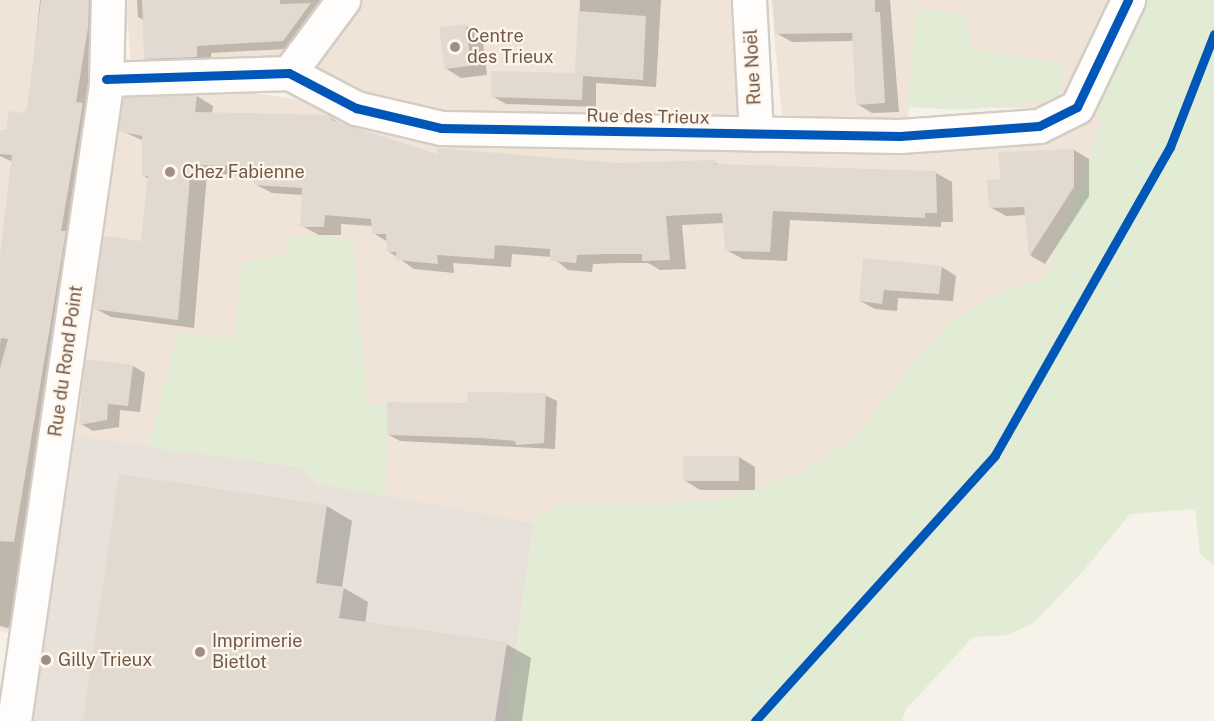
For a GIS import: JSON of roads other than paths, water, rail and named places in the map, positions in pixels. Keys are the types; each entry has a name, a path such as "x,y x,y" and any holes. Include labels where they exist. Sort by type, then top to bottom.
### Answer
{"street":[{"name":"Rue du Rond Point","path":"14,721 8,662 106,78 108,0"},
{"path":"289,73 343,0"},
{"name":"Rue Noël","path":"749,0 756,134"},
{"name":"Rue des Trieux","path":"106,78 289,73 356,108 441,128 900,136 1039,126 1077,107 1128,0"}],"place":[{"name":"Centre des Trieux","path":"455,47"},
{"name":"Chez Fabienne","path":"170,172"},
{"name":"Imprimerie Bietlot","path":"200,652"},
{"name":"Gilly Trieux","path":"46,660"}]}
